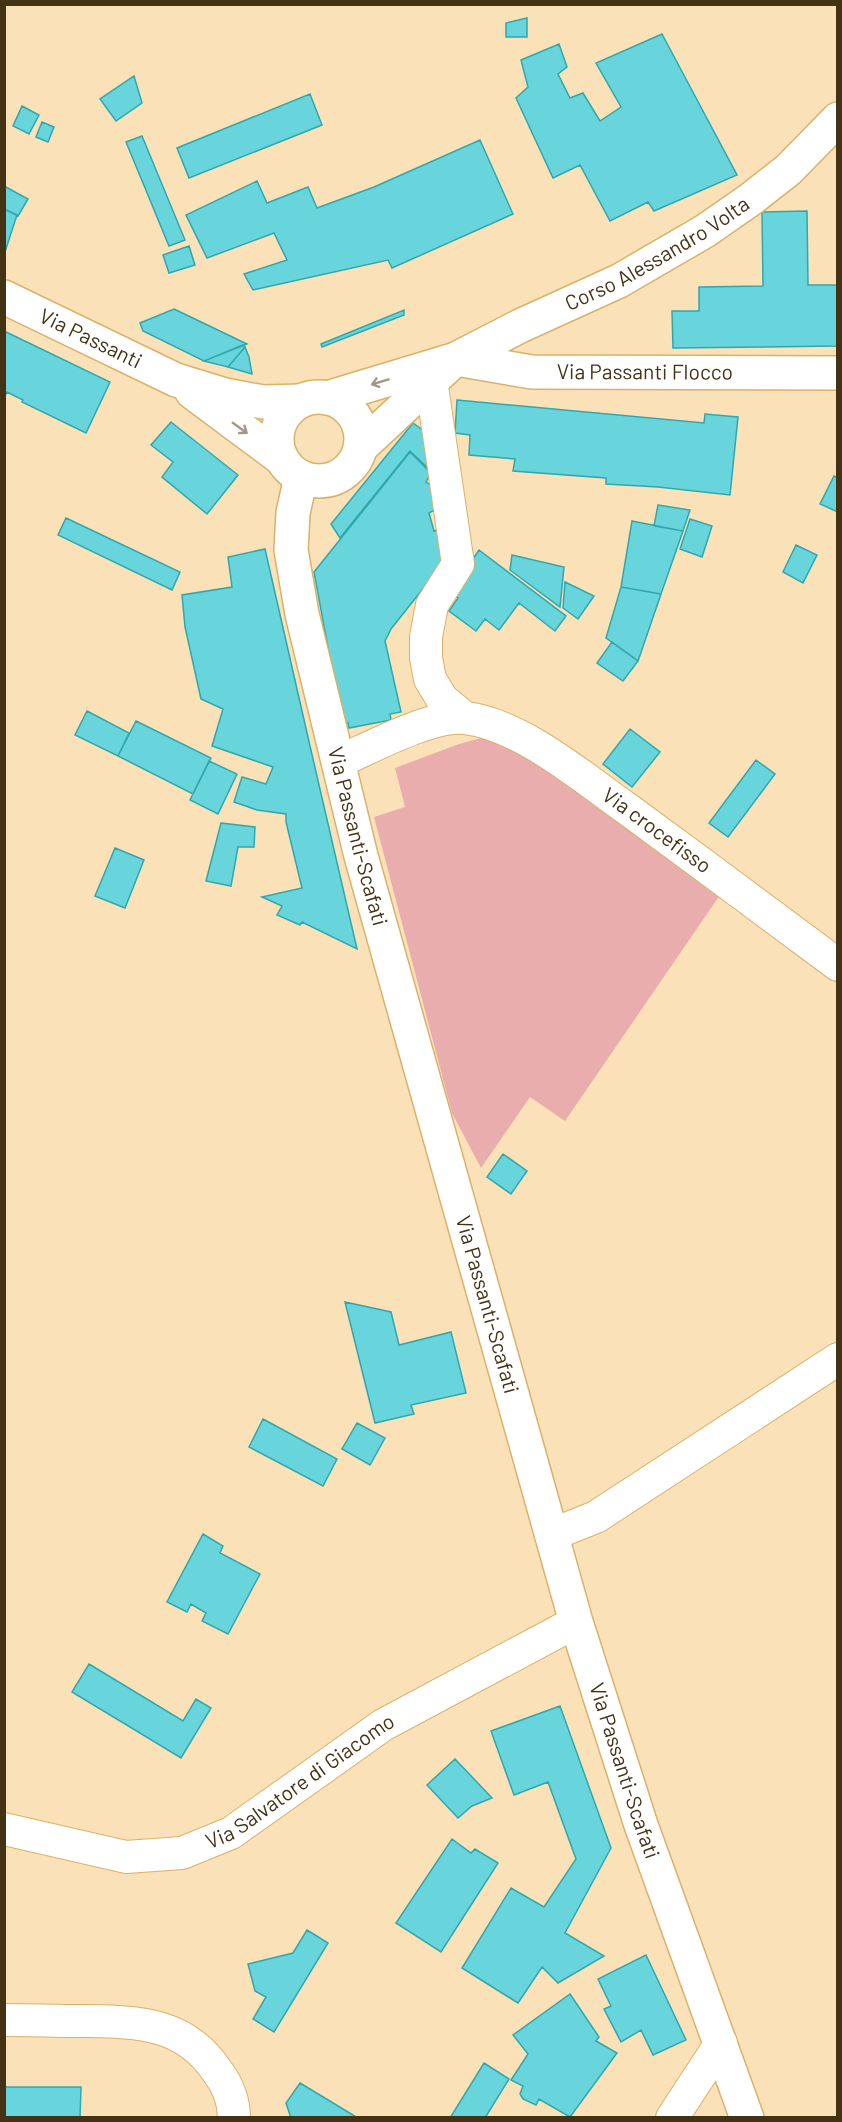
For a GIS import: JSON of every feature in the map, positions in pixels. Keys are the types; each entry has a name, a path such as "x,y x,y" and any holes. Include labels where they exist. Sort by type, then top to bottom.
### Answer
{"main road":[{"name":"Corso Alessandro Volta","path":"456,359 520,326 619,281 705,231 788,170 832,130"},
{"name":"Via Passanti","path":"4,297 176,380 225,395 263,402 314,400"},
{"name":"Via Passanti Flocco","path":"456,359 532,372 837,373"},
{"path":"361,447 456,359"},
{"path":"314,400 339,402 350,410 361,433 361,447 350,469 339,477 320,481 292,468 277,447 281,420 290,409 314,400 456,359"},
{"name":"Via Passanti","path":"176,380 292,468"},
{"name":"Via Passanti-Scafati","path":"292,468 291,550 302,614 361,856 576,1622 641,1825 747,2118"}],"street":[{"name":"Via crocefisso","path":"431,380 458,564 432,605 426,637 426,658 430,679 442,699 465,718"},
{"name":"Via crocefisso","path":"338,762 437,720 465,718 500,727 549,753 698,860 837,965"},
{"path":"551,1535 596,1517 837,1359"},
{"name":"Via Salvatore di Giacomo","path":"4,1829 126,1857 182,1853 231,1833 383,1725 576,1622"},
{"path":"4,2020 133,2022 156,2026 178,2035 198,2048 216,2068 229,2092 234,2118"},
{"path":"672,2118 721,2043"}],"shaded area":[{"path":"481,738 528,754 722,892 565,1121 530,1097 481,1168 452,1113 374,817 405,807 395,768"}],"building":[{"path":"527,18 527,37 506,37 506,23"},
{"path":"662,34 737,175 654,211 648,202 610,221 580,165 553,178 516,98 528,87 521,60 559,44 567,67 558,74 570,98 583,93 600,121 621,107 596,63"},
{"path":"134,76 142,103 116,121 100,99"},
{"path":"310,94 322,125 189,178 177,148"},
{"path":"22,106 39,115 29,134 13,126"},
{"path":"42,122 54,127 48,142 36,137"},
{"path":"142,136 185,240 169,246 126,142"},
{"path":"480,140 513,214 392,268 388,260 253,290 244,274 287,260 274,233 207,258 186,215 257,181 267,203 308,187 317,208 374,187"},
{"path":"4,186 28,199 18,216 4,209"},
{"path":"4,209 17,215 4,255"},
{"path":"807,211 808,285 838,285 838,346 673,348 672,311 699,311 699,287 763,286 762,212"},
{"path":"189,246 195,265 169,273 163,255"},
{"path":"174,309 247,344 204,361 143,331 140,323"},
{"path":"404,310 404,315 322,347 321,344"},
{"path":"4,331 110,382 86,433 22,402 23,400 7,392 4,397"},
{"path":"243,345 245,347 228,367 204,361"},
{"path":"245,347 249,357 252,374 228,367"},
{"path":"457,400 704,423 705,414 738,417 730,495 606,484 606,478 513,471 515,459 469,455 470,435 455,433"},
{"path":"171,422 238,475 207,514 162,477 173,462 151,445"},
{"path":"413,423 434,438 432,472 410,451 340,538 331,524"},
{"path":"410,452 431,473 426,482 432,486 436,509 429,513 434,531 446,528 449,556 391,629 385,641 401,712 390,714 391,720 349,728 348,723 342,724 314,572"},
{"path":"834,476 838,478 838,512 820,504"},
{"path":"658,505 690,510 683,531 654,526"},
{"path":"66,518 180,572 172,590 58,535"},
{"path":"690,519 712,526 702,557 680,549"},
{"path":"632,521 683,531 661,594 621,587"},
{"path":"796,545 817,555 803,583 783,572"},
{"path":"265,549 357,949 302,922 300,925 277,915 282,906 262,897 302,888 286,814 257,810 234,802 242,777 266,784 273,767 212,746 223,709 201,699 185,627 182,595 232,587 228,557"},
{"path":"479,550 566,616 555,631 519,603 499,630 485,619 476,631 449,611 458,598 450,592"},
{"path":"512,555 564,567 560,607 510,570"},
{"path":"565,582 594,596 578,619 563,608"},
{"path":"621,587 661,594 638,661 606,638"},
{"path":"612,642 638,661 623,681 597,663"},
{"path":"87,711 129,733 118,756 75,735"},
{"path":"136,721 211,758 193,794 118,756"},
{"path":"630,729 660,752 632,787 603,764"},
{"path":"756,760 775,774 728,837 709,823"},
{"path":"209,761 237,774 218,814 190,800"},
{"path":"221,823 255,827 254,847 238,847 231,886 206,881"},
{"path":"115,848 144,860 125,908 95,896"},
{"path":"503,1154 527,1171 511,1194 487,1177"},
{"path":"345,1302 391,1312 399,1345 451,1332 466,1393 411,1405 414,1414 375,1423"},
{"path":"263,1419 337,1459 323,1486 249,1447"},
{"path":"357,1423 385,1438 370,1465 342,1449"},
{"path":"203,1534 223,1546 220,1553 260,1574 228,1634 202,1621 206,1613 191,1604 187,1612 167,1602"},
{"path":"89,1664 183,1721 196,1699 211,1708 181,1758 72,1692"},
{"path":"560,1706 611,1848 565,1933 604,1956 558,1983 542,1967 518,2003 462,1968 511,1888 544,1907 576,1859 548,1782 514,1795 491,1731"},
{"path":"455,1759 492,1798 472,1806 458,1818 427,1785"},
{"path":"452,1839 471,1853 475,1849 498,1863 441,1952 396,1923"},
{"path":"307,1930 328,1943 274,2032 253,2019 266,1997 255,1991 248,1964 293,1953"},
{"path":"646,1955 686,2040 653,2055 641,2030 621,2042 604,2009 611,2006 598,1979"},
{"path":"570,1994 599,2037 596,2041 617,2053 570,2117 539,2099 536,2105 523,2099 520,2094 523,2086 511,2080 528,2054 513,2035"},
{"path":"484,2063 509,2079 485,2118 450,2118"},
{"path":"300,2083 358,2118 291,2118 286,2103"},
{"path":"4,2087 81,2087 80,2118 4,2118"}]}
